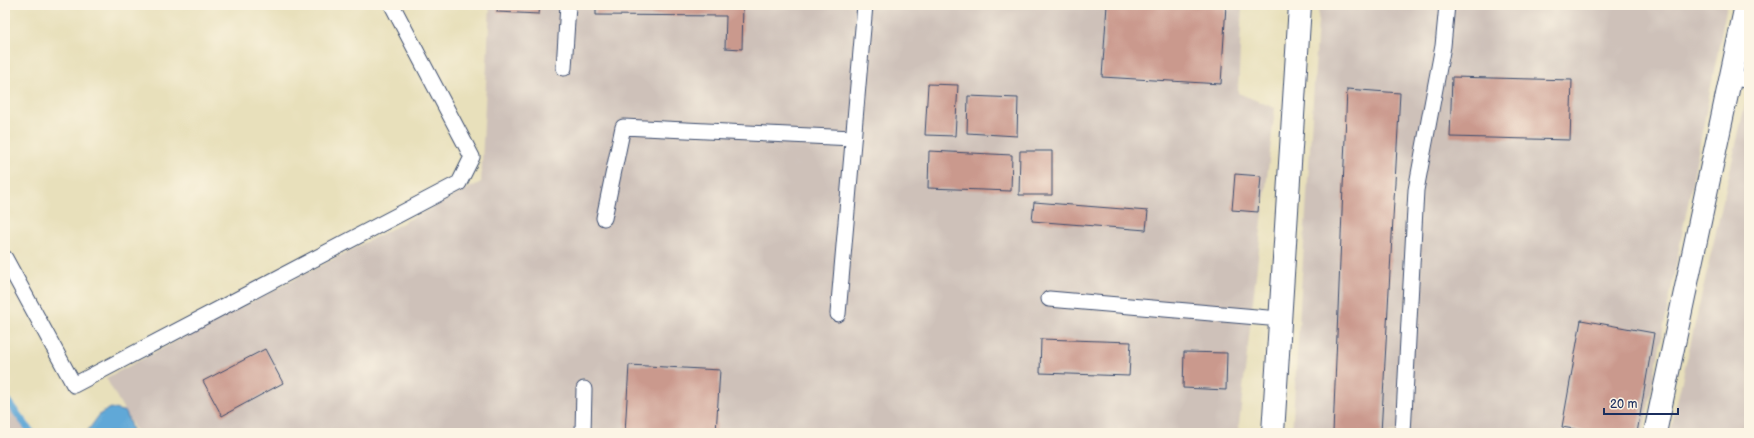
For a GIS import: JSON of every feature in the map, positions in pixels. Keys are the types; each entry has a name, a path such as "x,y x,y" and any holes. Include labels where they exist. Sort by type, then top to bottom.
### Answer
{"street":[{"path":"1273,433 1300,5"},
{"path":"1655,433 1740,79 1746,5"}],"lane":[{"path":"5,258 74,385 459,183 472,157 392,5"},
{"path":"564,68 568,5"},
{"path":"838,314 865,5"},
{"path":"1403,433 1416,190 1443,46 1447,5"},
{"path":"604,218 623,127 853,138"},
{"path":"1049,299 1280,319"},
{"path":"583,433 584,389"}],"shaded area":[{"path":"490,5 1242,5 1238,93 1275,108 1238,433 137,433 106,378 481,182"},
{"path":"1319,5 1727,5 1643,433 1292,433"},
{"path":"1749,87 1749,433 1670,433"},
{"path":"5,398 32,433 5,433"}],"water":[{"path":"111,408 126,412 133,433 86,433 100,414"}],"building":[{"path":"498,5 540,5 539,14 497,12"},
{"path":"596,5 743,5 742,49 725,48 726,16 596,15"},
{"path":"1107,5 1226,5 1221,84 1102,77"},
{"path":"1452,77 1572,80 1570,140 1450,137"},
{"path":"928,84 958,85 955,136 925,135"},
{"path":"1347,89 1400,93 1381,433 1333,433"},
{"path":"968,96 1018,98 1017,136 967,133"},
{"path":"929,151 1012,155 1011,191 928,188"},
{"path":"1020,151 1052,151 1052,195 1019,195"},
{"path":"1235,174 1261,176 1258,212 1232,210"},
{"path":"1034,202 1148,211 1146,230 1032,221"},
{"path":"1581,320 1654,333 1637,433 1597,433 1562,427"},
{"path":"1041,339 1131,342 1129,376 1040,373"},
{"path":"265,349 283,383 222,416 203,381"},
{"path":"1184,352 1227,353 1226,390 1183,388"},
{"path":"629,365 720,370 716,433 625,433"}],"waterway":[{"path":"5,398 32,433"}]}
